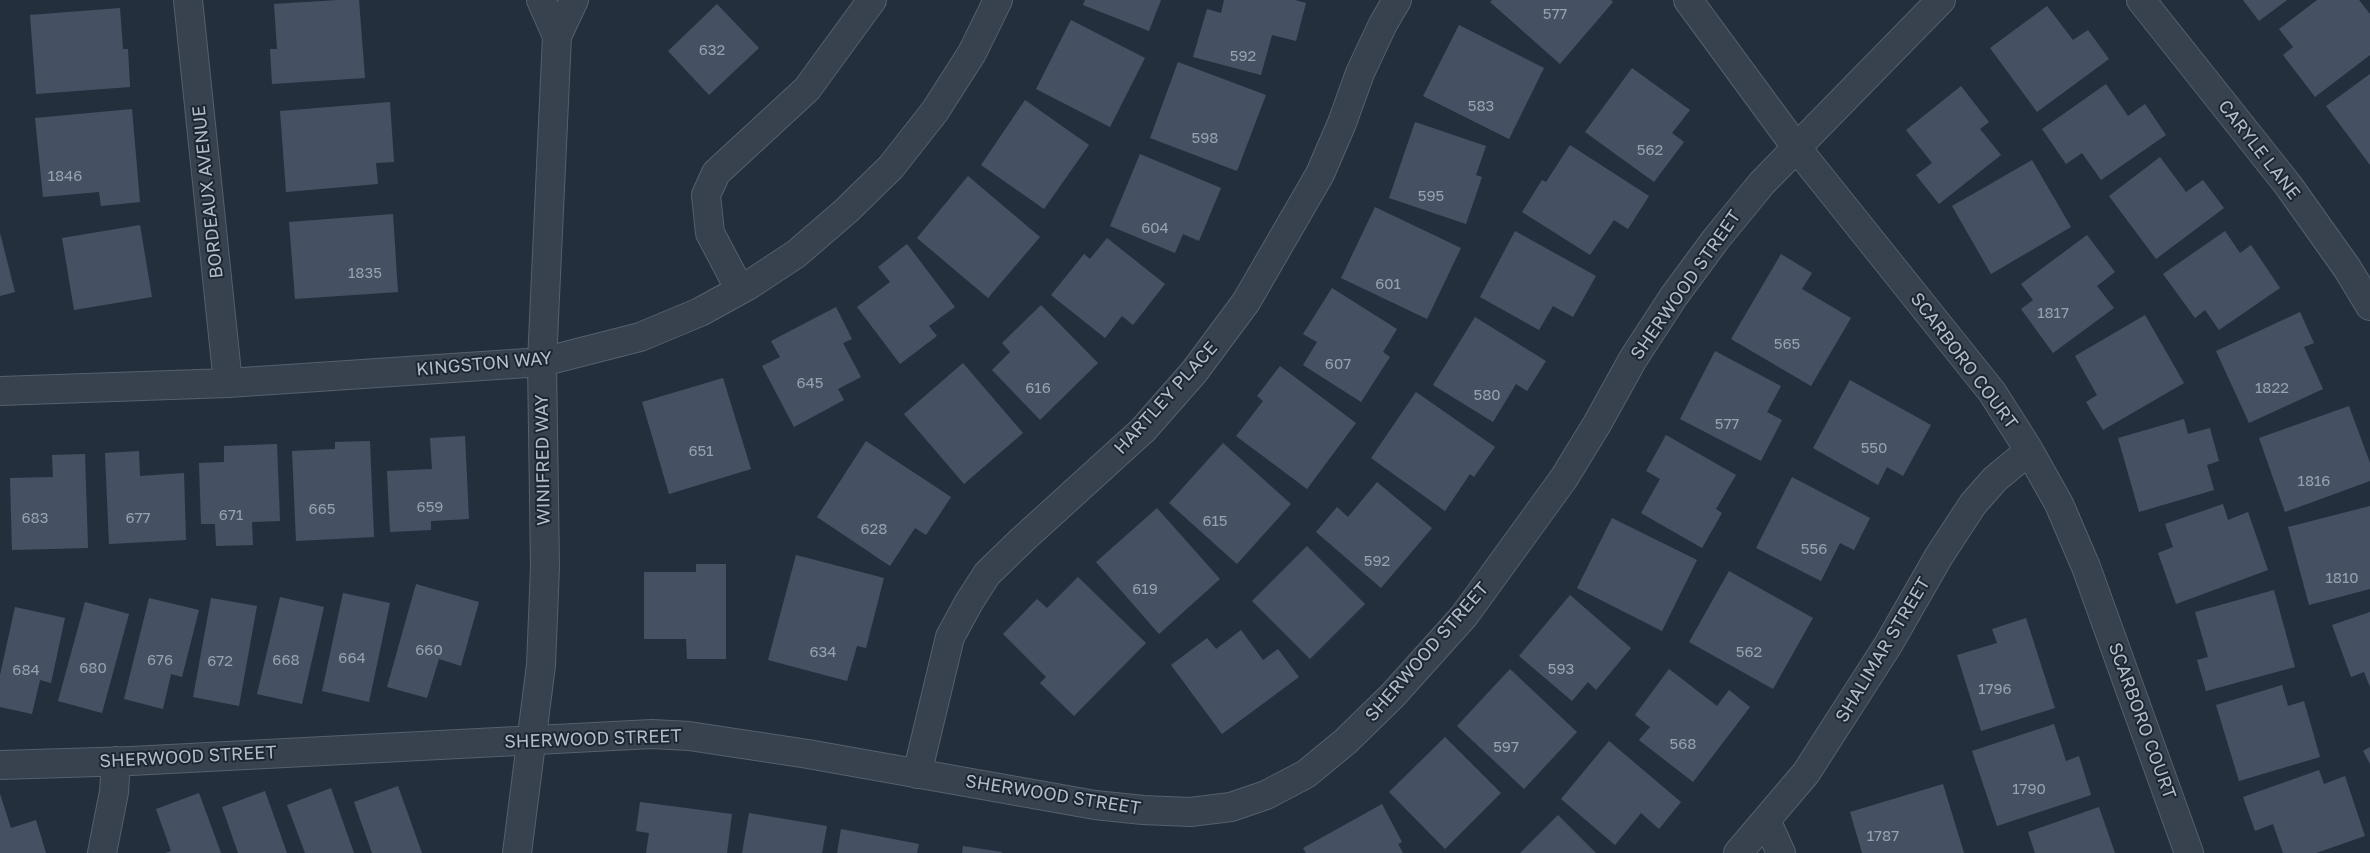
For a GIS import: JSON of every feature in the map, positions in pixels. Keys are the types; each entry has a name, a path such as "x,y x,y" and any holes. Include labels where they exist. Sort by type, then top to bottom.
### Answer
{"street":[{"name":"BORDEAUX AVENUE","path":"188,0 228,383"},
{"path":"541,0 557,36"},
{"path":"557,36 574,0"},
{"path":"740,290 710,232 706,194 716,173 807,89 872,0"},
{"name":"KINGSTON WAY","path":"0,391 228,383 542,362 640,337 700,312 740,290 796,254 846,211 891,167 935,111 972,53 998,0"},
{"name":"HARTLEY PLACE","path":"917,774 950,637 968,602 987,574 1143,430 1194,372 1246,302 1320,174 1342,123 1360,73 1383,24 1398,0"},
{"name":"SCARBORO COURT","path":"1688,0 1796,147 1992,392 2029,451 2058,504 2086,567 2189,853"},
{"name":"SHERWOOD STREET","path":"0,765 116,761 652,734 689,736 1095,805 1190,812 1231,807 1266,795 1306,774 1346,742 1393,695 1464,616 1564,478 1633,359 1674,296 1716,238 1762,183 1796,147 1941,0"},
{"name":"CARYLE LANE","path":"2141,0 2288,185 2347,268 2370,306"},
{"name":"WINIFRED WAY","path":"517,853 541,665 545,567 542,362 557,36"},
{"name":"SHALIMAR STREET","path":"1738,853 1806,772 1888,645 1939,556 1973,504 1996,478 2029,451"},
{"path":"102,853 114,792 116,761"},
{"path":"1766,820 1781,853"}],"building":[{"path":"359,0 365,78 272,84 270,49 277,49 274,4"},
{"path":"1085,0 1161,0 1149,31 1083,5"},
{"path":"1224,0 1295,0 1306,3 1296,41 1272,35 1261,75 1193,57 1207,9 1221,13"},
{"path":"1492,0 1611,0 1613,2 1560,64 1490,2"},
{"path":"2243,0 2287,0 2259,21"},
{"path":"2317,0 2359,0 2370,14 2370,55 2315,97 2283,55 2293,47 2279,29"},
{"path":"717,4 759,48 709,95 668,51"},
{"path":"2047,6 2073,40 2088,30 2109,59 2037,112 1990,48"},
{"path":"120,8 123,49 128,49 130,87 36,94 30,15"},
{"path":"1071,20 1145,58 1110,127 1036,89"},
{"path":"1459,25 1544,68 1509,139 1423,96"},
{"path":"1178,62 1266,95 1237,171 1150,138"},
{"path":"1632,68 1690,110 1672,133 1684,142 1654,182 1585,132"},
{"path":"2370,74 2370,165 2326,106"},
{"path":"2106,84 2128,116 2145,104 2166,135 2101,180 2082,153 2066,164 2042,129"},
{"path":"1961,86 1989,122 1980,129 2001,155 1939,204 1916,175 1932,163 1906,130"},
{"path":"1025,100 1089,145 1044,209 981,165"},
{"path":"390,102 394,162 376,163 378,184 286,192 280,111"},
{"path":"132,109 140,202 101,206 99,192 43,197 35,118"},
{"path":"1415,122 1486,146 1476,175 1482,177 1466,224 1389,198"},
{"path":"1570,145 1649,196 1628,229 1614,220 1590,255 1522,212 1542,180 1546,182"},
{"path":"1140,154 1221,188 1199,241 1183,234 1175,253 1110,226"},
{"path":"2160,157 2186,192 2203,180 2224,208 2156,259 2109,196"},
{"path":"2032,160 2071,227 1991,274 1952,206"},
{"path":"968,176 1040,237 988,298 917,238"},
{"path":"1375,207 1461,248 1427,319 1341,278"},
{"path":"393,214 398,292 295,299 289,222"},
{"path":"140,225 152,297 74,310 62,238"},
{"path":"1515,231 1596,276 1573,317 1553,306 1539,330 1480,297"},
{"path":"2225,231 2240,253 2251,245 2280,288 2219,330 2205,310 2195,318 2163,274"},
{"path":"0,233 15,292 0,296"},
{"path":"2087,235 2115,272 2097,286 2114,308 2053,353 2021,309 2033,300 2021,284"},
{"path":"1107,238 1165,284 1133,325 1122,316 1105,338 1051,295 1084,254 1090,259"},
{"path":"907,244 955,307 929,326 937,336 900,364 857,307 890,282 878,267"},
{"path":"1781,254 1812,273 1802,289 1851,318 1811,386 1731,339"},
{"path":"1332,288 1397,329 1383,352 1390,357 1361,402 1303,365 1317,342 1303,334"},
{"path":"1041,305 1098,363 1040,420 992,370 1010,352 1002,343"},
{"path":"836,307 852,339 843,343 861,377 838,389 844,400 794,427 762,366 780,357 771,341"},
{"path":"2300,312 2314,343 2304,347 2323,389 2249,423 2216,351"},
{"path":"2145,315 2184,383 2103,430 2086,402 2097,395 2075,356"},
{"path":"1475,317 1546,361 1527,391 1516,384 1493,422 1433,385"},
{"path":"1715,351 1781,386 1767,412 1782,420 1761,461 1680,419"},
{"path":"963,363 1023,433 964,484 904,414"},
{"path":"1280,366 1356,423 1307,489 1236,436 1263,401 1257,396"},
{"path":"723,378 751,469 669,494 642,402"},
{"path":"1850,380 1931,425 1903,476 1887,467 1878,485 1813,448"},
{"path":"1416,392 1495,447 1474,477 1470,474 1445,511 1371,458"},
{"path":"2349,406 2370,463 2370,481 2285,512 2259,438"},
{"path":"2184,419 2188,434 2210,428 2219,461 2207,465 2214,490 2139,512 2118,438"},
{"path":"1666,435 1736,475 1716,509 1722,513 1702,548 1641,513 1660,479 1646,471"},
{"path":"465,436 469,519 431,521 431,530 390,532 387,471 432,469 430,438"},
{"path":"370,441 374,537 296,541 292,451 335,449 335,442"},
{"path":"866,441 951,497 926,535 915,528 890,566 817,517"},
{"path":"1223,443 1291,504 1237,564 1169,503"},
{"path":"277,444 280,521 252,522 253,545 216,546 215,524 201,524 199,463 224,462 224,446"},
{"path":"139,451 140,476 184,473 186,540 109,544 105,453"},
{"path":"85,454 88,548 12,550 10,478 53,477 52,455"},
{"path":"1792,477 1870,518 1854,550 1840,543 1821,581 1756,548"},
{"path":"1377,482 1432,528 1381,588 1316,532 1337,507 1348,517"},
{"path":"2223,504 2228,520 2248,512 2268,570 2176,604 2158,553 2173,547 2165,524"},
{"path":"2370,506 2370,589 2309,605 2288,527"},
{"path":"1157,508 1220,579 1159,634 1096,562"},
{"path":"1612,518 1697,560 1662,631 1577,588"},
{"path":"1307,546 1365,604 1310,659 1252,601"},
{"path":"796,555 884,578 866,648 857,646 847,681 768,660"},
{"path":"696,564 726,564 726,659 687,659 686,639 644,639 644,572 696,572"},
{"path":"1729,571 1813,618 1773,689 1689,642"},
{"path":"1078,577 1146,643 1074,716 1040,683 1046,677 1003,634 1037,599 1047,608"},
{"path":"416,584 479,602 461,666 439,659 427,698 387,687"},
{"path":"2274,590 2295,667 2206,691 2197,660 2208,657 2195,612"},
{"path":"343,593 390,603 369,702 322,691"},
{"path":"1570,595 1631,648 1596,690 1588,682 1572,701 1519,656"},
{"path":"280,597 324,607 302,704 257,694"},
{"path":"149,598 199,610 182,677 171,674 163,709 124,699"},
{"path":"211,598 257,606 239,706 193,697"},
{"path":"85,602 129,614 102,713 58,701"},
{"path":"15,607 65,618 51,683 40,680 32,714 0,707 0,675"},
{"path":"2370,612 2370,687 2364,672 2351,677 2332,625"},
{"path":"2026,618 2055,708 1981,731 1957,655 1997,643 1992,629"},
{"path":"1241,630 1263,660 1278,649 1299,677 1222,734 1171,665 1207,638 1216,649"},
{"path":"1510,669 1577,732 1524,789 1457,726"},
{"path":"1669,669 1717,706 1729,690 1750,707 1693,782 1639,740 1650,727 1635,715"},
{"path":"2282,685 2288,706 2304,701 2320,757 2239,781 2216,705"},
{"path":"2054,724 2066,761 2079,756 2091,795 1997,826 1972,751"},
{"path":"1445,737 1501,793 1445,849 1389,792"},
{"path":"1609,741 1681,802 1659,829 1641,813 1615,845 1561,799"},
{"path":"2370,747 2370,764 2363,751"},
{"path":"2319,770 2324,784 2345,776 2365,836 2316,853 2283,853 2273,824 2255,831 2243,797"},
{"path":"1943,784 1964,853 1862,853 1850,812"},
{"path":"398,786 422,853 372,853 354,802"},
{"path":"331,788 354,853 305,853 287,805"},
{"path":"265,791 287,853 238,853 222,807"},
{"path":"199,793 221,853 165,853 171,851 156,809"},
{"path":"0,794 11,828 36,820 46,853 0,853"},
{"path":"640,802 732,814 727,853 646,853 649,833 636,831"},
{"path":"1382,804 1402,842 1398,844 1403,853 1306,853 1303,848"},
{"path":"2099,807 2115,853 2035,853 2028,832"},
{"path":"749,813 827,826 822,853 742,853"},
{"path":"1558,815 1596,853 1520,853"},
{"path":"841,829 919,844 917,853 837,853"},
{"path":"963,846 1002,852 1002,853 962,853"}]}
